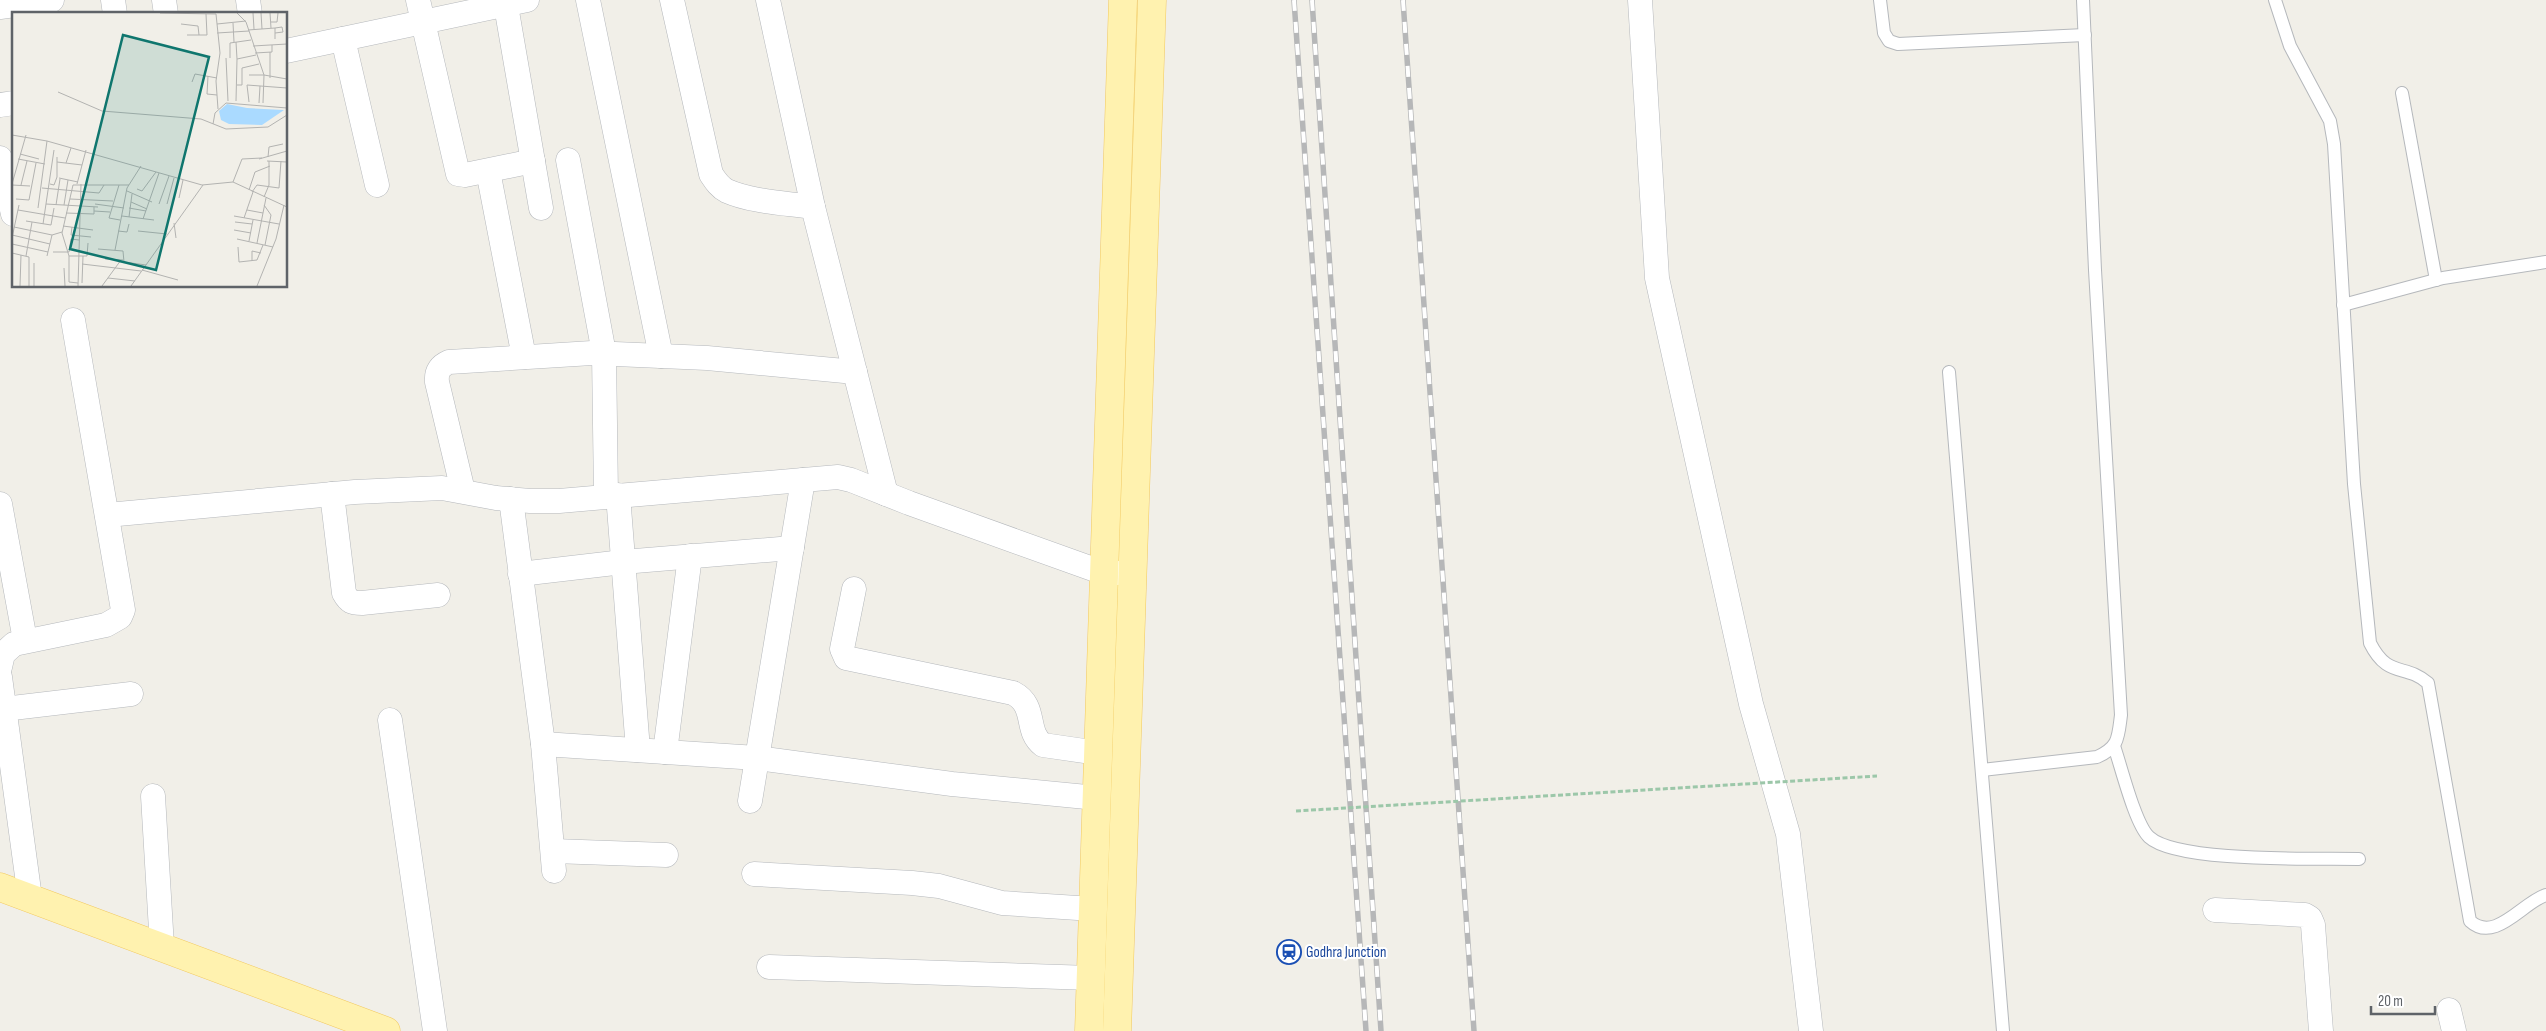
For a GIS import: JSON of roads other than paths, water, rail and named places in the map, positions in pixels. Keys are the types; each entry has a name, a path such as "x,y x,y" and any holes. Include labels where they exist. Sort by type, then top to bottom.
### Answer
{"main road":[{"path":"1089,1031 1123,0"},
{"path":"1117,1031 1152,0"},
{"path":"0,887 386,1031"}],"street":[{"path":"0,7 52,0"},
{"path":"588,0 661,356"},
{"path":"672,0 711,174 718,184 727,191 750,197 813,207"},
{"path":"768,0 813,207 886,494"},
{"path":"1640,0 1657,278 1751,704 1788,834 1811,1031"},
{"path":"288,51 343,39 420,11 513,2 533,161 541,208"},
{"path":"420,11 458,174 465,175 533,161"},
{"path":"343,39 377,185"},
{"path":"0,158 9,214"},
{"path":"568,160 604,353 612,496 623,562 638,750"},
{"path":"488,171 524,357"},
{"path":"0,667 3,654 14,644 25,640 106,625 120,616 123,610 73,320"},
{"path":"463,491 436,374 441,366 449,362 604,353 855,372"},
{"path":"107,515 332,494 442,488 510,499 559,501 838,477 851,480 1104,572 1133,574"},
{"path":"750,801 803,480"},
{"path":"332,494 344,593 347,599 352,603 362,603 438,595"},
{"path":"510,499 543,744 553,861 666,855"},
{"path":"0,504 10,608 25,640"},
{"path":"520,574 623,562 792,548"},
{"path":"665,752 690,556"},
{"path":"854,589 842,649 846,658 1013,692 1022,697 1028,705 1038,741 1043,745 1098,753"},
{"path":"0,677 30,898"},
{"path":"4,709 131,694"},
{"path":"390,720 435,1031"},
{"path":"543,744 757,758 952,784 1097,798"},
{"path":"153,796 162,948"},
{"path":"754,874 912,883 939,886 996,902 1093,909"},
{"path":"2215,910 2305,915 2310,918 2313,925 2321,1031"},
{"path":"769,967 1090,978"}],"lane":[{"path":"1880,0 1884,33 1889,41 1898,44 2085,35"},
{"path":"1982,770 2097,757 2110,751 2118,740 2121,715 2096,279 2083,0"},
{"path":"2275,0 2290,46 2330,122 2334,144 2354,484 2370,643 2383,663 2422,678 2428,683 2470,921 2482,929 2494,927 2522,912 2537,898 2546,895"},
{"path":"2402,94 2436,280"},
{"path":"2344,305 2436,280 2546,262"},
{"path":"1949,372 2003,1031"},
{"path":"2114,746 2138,816 2149,837 2167,848 2212,855 2359,859"}],"railway":[{"path":"1294,0 1366,1031"},
{"path":"1312,0 1381,1031"},
{"path":"1403,0 1474,1031"}],"place":[{"name":"Godhra Junction","path":"1289,952"}]}
